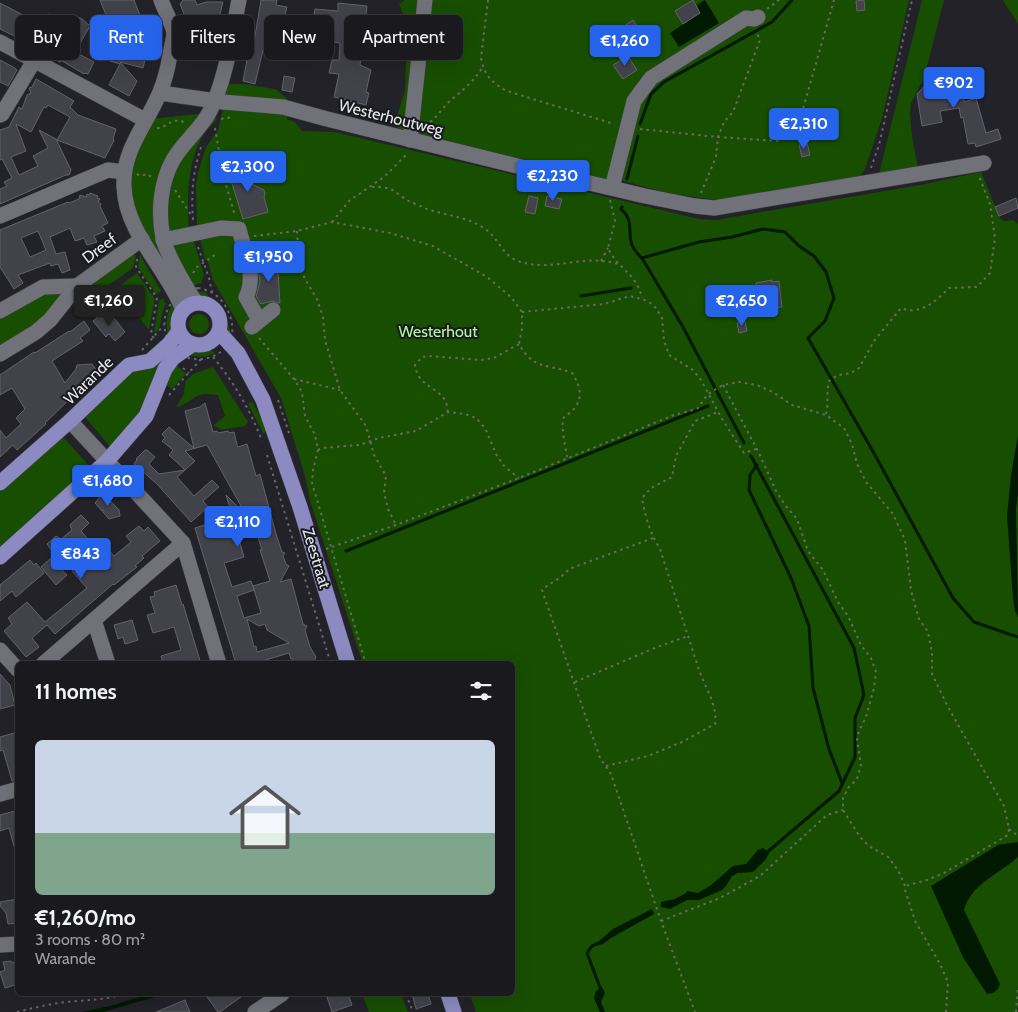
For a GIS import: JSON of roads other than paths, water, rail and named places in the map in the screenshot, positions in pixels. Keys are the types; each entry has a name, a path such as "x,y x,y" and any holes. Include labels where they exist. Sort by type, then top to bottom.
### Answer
{"main road":[{"path":"209,305 218,314 221,335 205,344 193,344 187,341 179,331 179,318 190,306 209,305"},
{"name":"Warande","path":"0,483 129,365 150,361 169,344 179,331"},
{"name":"Zeestraat","path":"221,335 238,353 260,391 302,516 347,661"},
{"path":"0,557 107,461 146,416 165,369 173,358 193,344"},
{"path":"449,996 454,1012"}],"street":[{"path":"160,0 174,32 166,76 160,93 134,141 124,172 124,188 128,213 139,241 174,290 190,306"},
{"path":"190,306 184,283 164,240 160,212 165,184 172,161 200,134 214,101 228,57 239,0"},
{"path":"411,136 425,0"},
{"path":"612,188 634,101 651,78 746,18 756,18"},
{"path":"0,42 145,120"},
{"path":"0,115 34,61"},
{"name":"Westerhoutweg","path":"160,93 214,101 283,106 411,136 612,188 694,206 714,208 979,164"},
{"path":"0,216 108,170 124,172"},
{"path":"164,240 221,228 239,229 250,267 250,291 242,300 255,327 273,310"},
{"name":"Dreef","path":"0,354 36,332 50,320 77,286 139,241"},
{"name":"Dreef","path":"0,312 43,287 77,286"},
{"name":"Warande","path":"70,421 183,543"},
{"path":"46,661 183,543 218,661"},
{"path":"94,620 107,661"},
{"path":"0,650 15,667"},
{"path":"0,794 15,790"},
{"path":"0,945 15,944"},
{"path":"255,1012 279,996"}],"waterway":[{"path":"640,124 651,94 664,82 772,22 792,0"},
{"path":"627,179 638,136"},
{"path":"622,207 621,209 629,221 632,245 642,258 683,327 744,443"},
{"path":"642,258 699,242 732,237 763,229 785,232 799,246 814,256 826,272 834,298 825,321 808,338 875,455 953,598 974,622 1018,637"},
{"path":"581,296 631,288"},
{"path":"346,551 708,406"},
{"path":"751,456 854,648 864,695 855,718 855,757 839,791 765,854"},
{"path":"757,465 750,475 749,490 791,578 809,626 813,688 829,749 842,783"},
{"path":"599,943 592,946 587,953 601,990"}],"park label":[{"name":"Westerhout","path":"438,331"}]}
